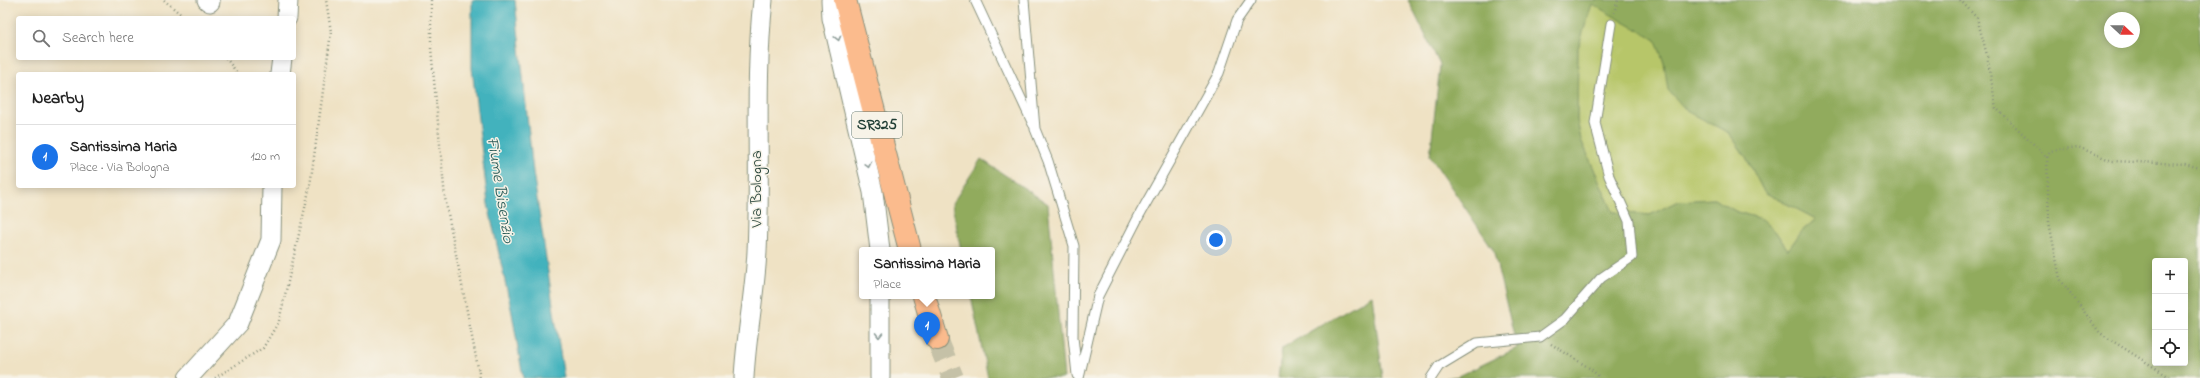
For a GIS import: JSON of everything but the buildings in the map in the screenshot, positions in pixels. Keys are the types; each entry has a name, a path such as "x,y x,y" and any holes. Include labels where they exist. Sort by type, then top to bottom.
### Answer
{"main road":[{"name":"SR325","path":"845,0 909,247"},
{"path":"925,299 937,339"}],"street":[{"path":"287,16 288,0"},
{"name":"Via Bologna","path":"744,378 752,314 757,252 758,198 756,140 763,0"},
{"path":"831,0 832,18 873,192 880,247"},
{"path":"280,72 282,60"},
{"path":"188,378 238,323 270,240 272,188"},
{"path":"880,299 880,378"}],"lane":[{"path":"975,0 1036,129 1048,161 1074,246 1073,337 1078,378"},
{"path":"1024,0 1036,129"},
{"path":"1078,378 1098,296 1140,214 1219,73 1237,20 1251,0"},
{"path":"1431,378 1439,366 1477,343 1540,337 1564,319 1601,278 1632,257 1629,221 1610,176 1595,123 1611,24"}],"path":[{"path":"164,0 183,16"},
{"path":"215,378 263,348 279,321 310,186 332,32 326,0"},
{"path":"431,0 431,48 445,198 480,378"},
{"path":"1960,0 1977,18 1987,55 1996,108 2047,157"},
{"path":"228,60 236,72"},
{"path":"2171,378 2100,333 2060,279 2049,222 2047,157 2050,150 2078,147 2112,161 2185,164 2200,168"},
{"path":"1540,337 1591,369 1600,378"}],"green space":[{"path":"1408,0 2200,0 2200,378 1445,378 1459,376 1517,348 1493,249 1430,156 1440,65","holes":["1592,4 1656,40 1664,63 1668,90 1687,111 1729,133 1746,157 1764,192 1816,219 1801,232 1788,250 1775,231 1762,219 1737,212 1714,199 1678,201 1650,215 1613,212 1581,140 1577,120 1578,48"]},
{"path":"1592,3 1657,40 1664,63 1710,123 1729,133 1746,157 1764,192 1816,219 1801,232 1788,250 1775,231 1762,219 1737,212 1714,199 1678,201 1650,215 1613,212 1581,140 1577,120 1578,48"},
{"path":"981,159 1048,204 1064,378 988,378 972,299 995,299 995,247 960,247 952,204"},
{"path":"1372,295 1383,378 1278,378 1282,348"}],"water":[{"name":"Fiume Bisenzio","path":"472,0 515,0 533,172 564,378 523,378 512,313 488,204 472,68"}],"tunnel":[{"path":"937,339 953,378"}],"place":[{"name":"Santissima Maria","path":"927,345"}]}
